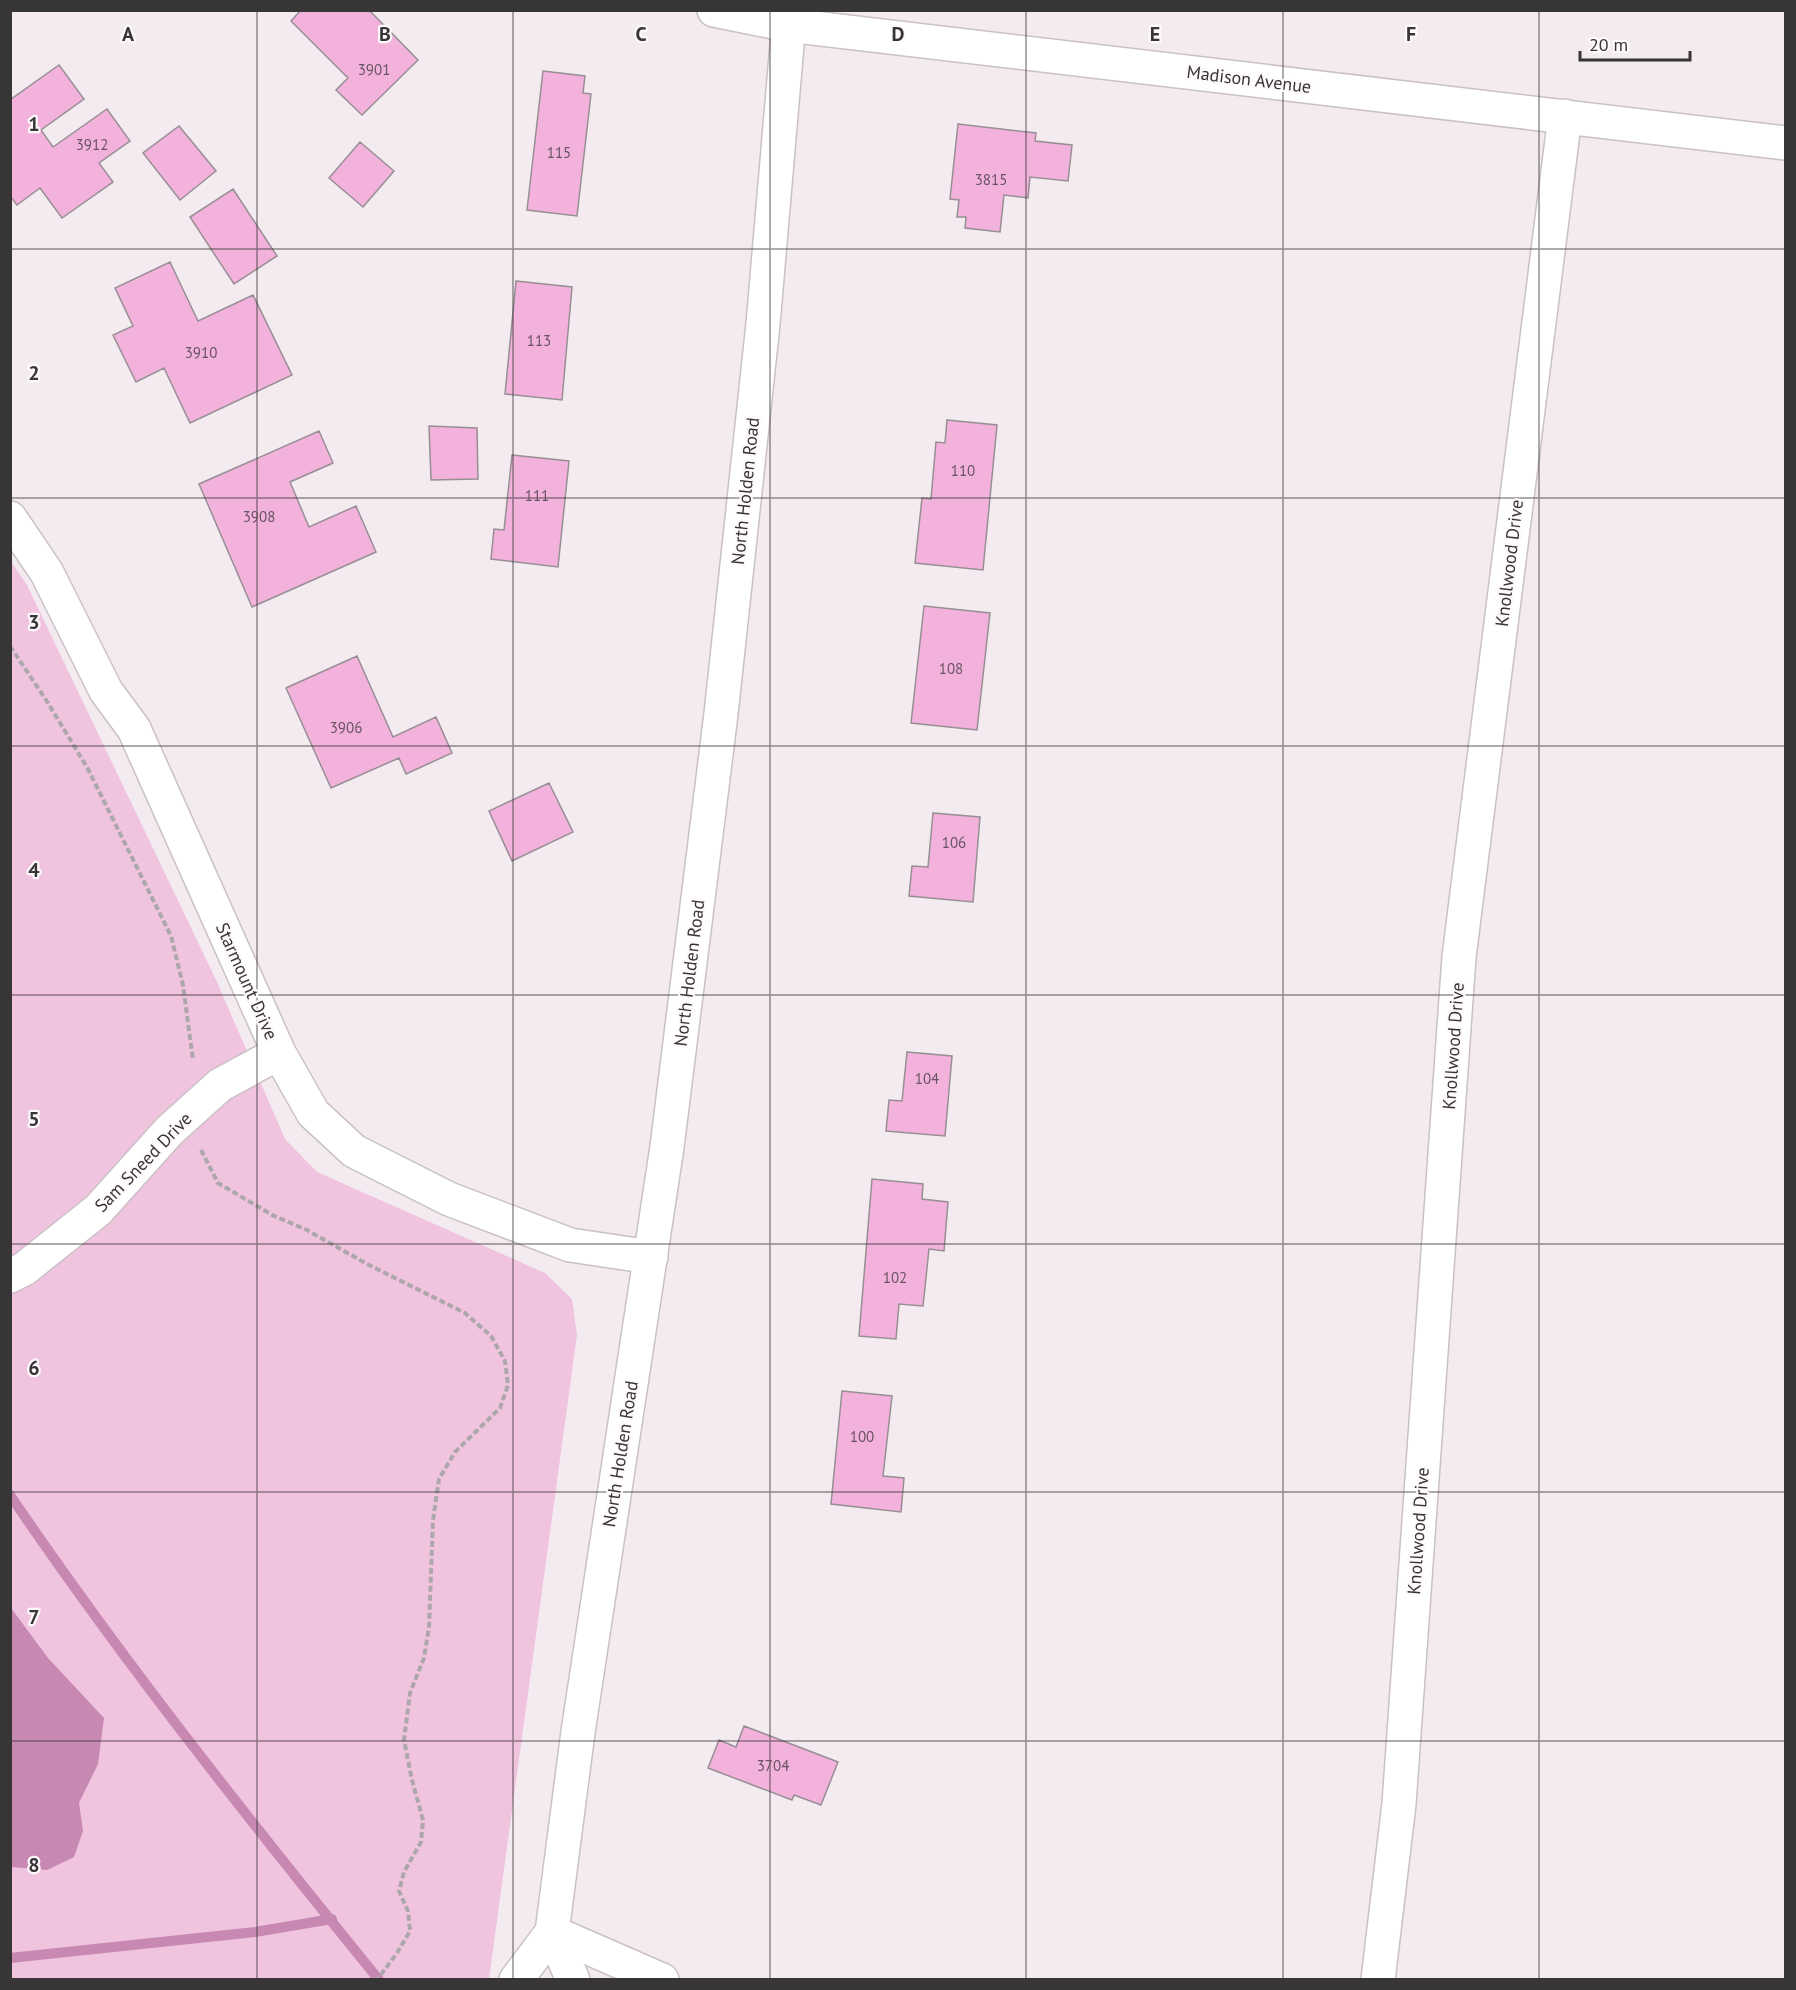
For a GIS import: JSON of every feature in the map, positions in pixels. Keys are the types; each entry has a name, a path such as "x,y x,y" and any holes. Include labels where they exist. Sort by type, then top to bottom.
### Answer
{"street":[{"name":"Madison Avenue","path":"714,10 1785,143"},
{"name":"North Holden Road","path":"516,1980 552,1932 578,1732 667,1147 721,714 763,324 789,18"},
{"name":"Knollwood Drive","path":"1378,1980 1399,1804 1459,957 1565,116"},
{"name":"Starmount Drive","path":"10,518 47,573 106,691 135,729 279,1053 313,1113 354,1151 449,1199 570,1245 651,1257"},
{"name":"Sam Sneed Drive","path":"10,1276 24,1269 98,1210 169,1131 220,1085 279,1053"},
{"path":"552,1932 573,1980"},
{"path":"552,1932 662,1980"}],"path":[{"path":"10,646 88,769 171,936 183,985 192,1057 201,1102 198,1143 218,1183 274,1216 305,1229 369,1265 465,1313 491,1336 506,1361 508,1385 500,1408 455,1452 439,1479 433,1521 429,1627 424,1658 410,1693 404,1740 411,1780 423,1820 421,1842 404,1872 399,1891 408,1911 410,1931 377,1980"}],"shaded area":[{"path":"10,560 27,585 217,982 285,1139 317,1172 545,1273 572,1299 577,1335 489,1979 11,1979"},
{"path":"11,1608 48,1658 104,1718 98,1764 79,1803 83,1831 74,1857 47,1870 11,1867"}],"building":[{"path":"301,10 369,10 418,60 362,115 336,90 348,78 291,21"},
{"path":"59,65 84,99 41,130 53,147 107,109 130,141 99,163 113,182 62,218 40,188 17,205 10,196 10,100"},
{"path":"543,71 585,76 583,93 591,94 577,216 527,210"},
{"path":"958,124 1036,133 1035,141 1072,145 1068,181 1030,177 1028,198 1004,195 1000,232 965,228 966,217 957,217 959,200 950,199"},
{"path":"179,126 216,171 180,200 143,153"},
{"path":"360,142 394,171 363,207 329,178"},
{"path":"233,189 277,256 234,284 190,217"},
{"path":"170,262 198,321 253,295 292,375 190,423 164,368 136,382 113,335 133,326 115,288"},
{"path":"516,281 572,287 562,400 505,394"},
{"path":"947,420 997,425 983,570 915,563 922,498 931,499 936,442 945,443"},
{"path":"429,426 477,428 478,479 431,480"},
{"path":"319,431 333,463 290,482 309,527 356,506 376,552 252,607 199,484"},
{"path":"512,455 569,461 558,567 491,559 494,529 504,530"},
{"path":"924,606 990,613 977,730 911,723"},
{"path":"357,656 393,737 436,717 452,753 406,774 399,758 331,788 286,688"},
{"path":"549,783 573,832 512,861 489,811"},
{"path":"933,813 980,817 973,902 909,896 912,866 928,867"},
{"path":"907,1052 952,1056 945,1136 886,1131 889,1100 902,1101"},
{"path":"872,1179 923,1184 922,1199 948,1202 944,1251 929,1249 923,1306 899,1304 896,1339 859,1336"},
{"path":"842,1391 892,1396 883,1476 904,1478 901,1512 831,1504"},
{"path":"744,1726 838,1762 821,1805 794,1795 792,1800 708,1768 719,1740 736,1747"}],"waterway":[{"path":"10,1495 143,1681 379,1980"},
{"path":"10,1958 255,1932 332,1919"}]}
